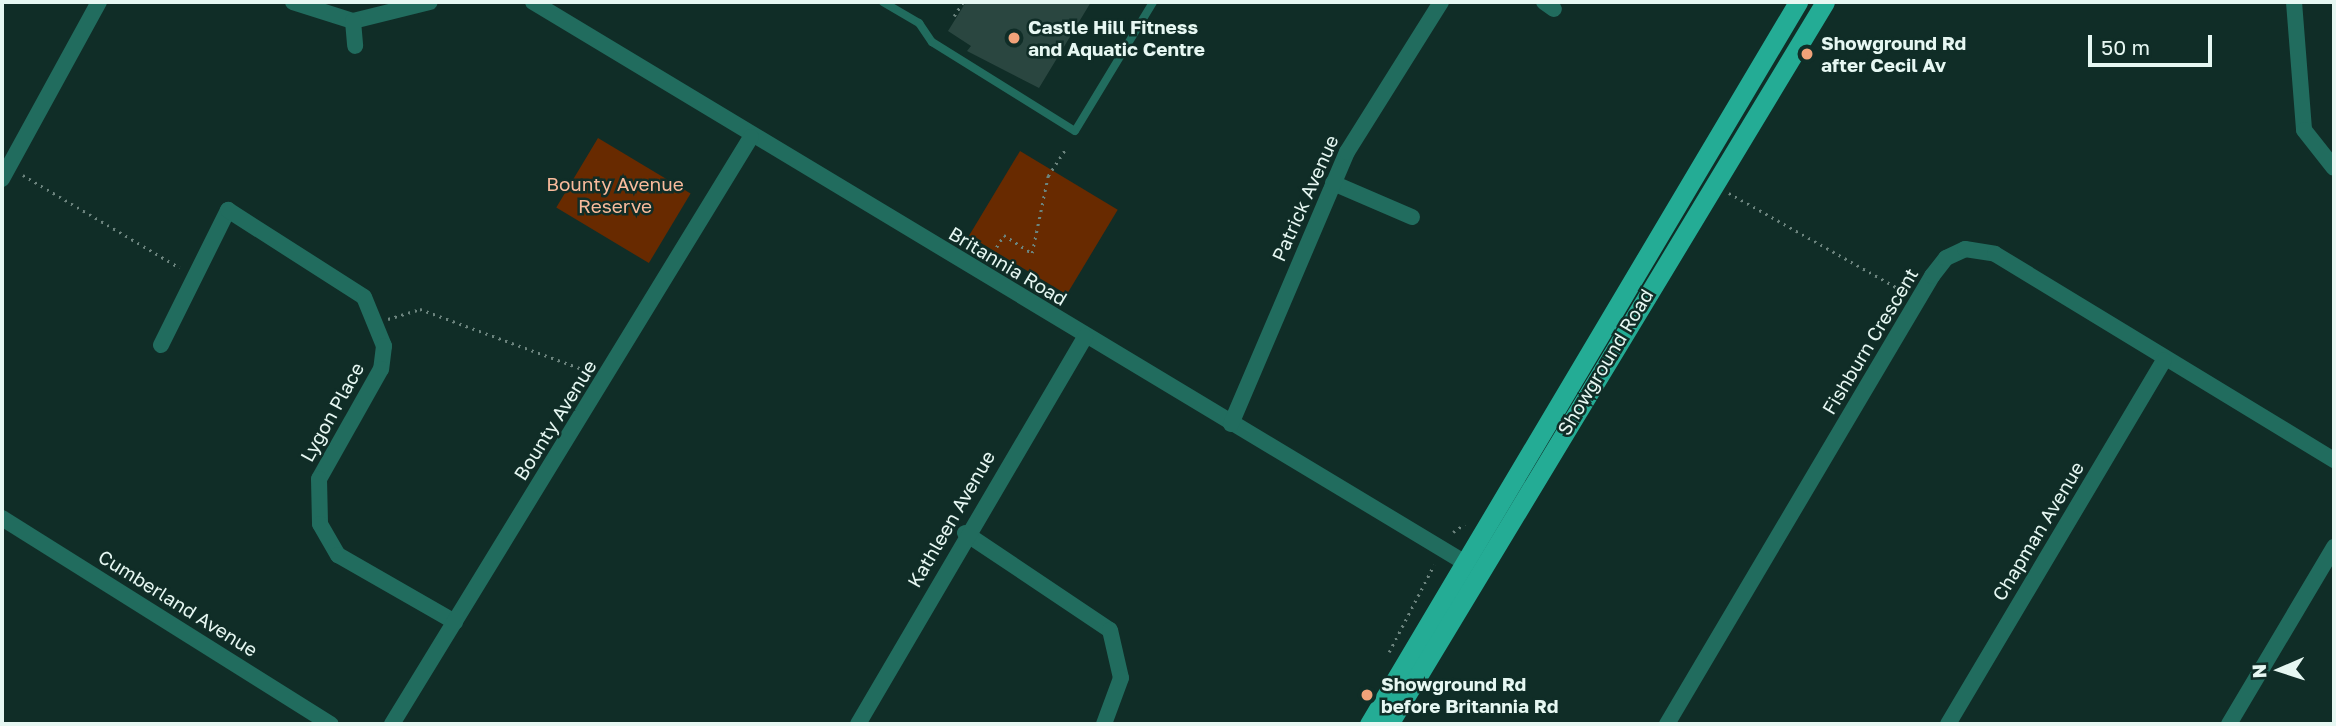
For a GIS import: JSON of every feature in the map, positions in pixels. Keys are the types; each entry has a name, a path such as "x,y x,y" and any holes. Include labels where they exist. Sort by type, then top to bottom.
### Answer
{"main road":[{"name":"Showground Road","path":"1369,724 1798,2"},
{"name":"Showground Road","path":"1389,724 1825,2"}],"street":[{"path":"5,172 99,2"},
{"path":"293,2 353,20 430,2"},
{"name":"Britannia Road","path":"533,2 751,137 1464,562"},
{"name":"Patrick Avenue","path":"1231,424 1333,183 1392,71 1441,2"},
{"path":"2294,2 2304,130 2334,168"},
{"path":"353,20 355,46"},
{"name":"Bounty Avenue","path":"393,724 751,137"},
{"path":"1333,183 1412,217"},
{"path":"161,345 228,210 364,298 378,322"},
{"name":"Fishburn Crescent","path":"1667,724 1919,299 1946,258 1984,248 2164,360 2334,460"},
{"name":"Lygon Place","path":"378,322 381,369 319,479 320,524 338,555 456,622"},
{"name":"Kathleen Avenue","path":"858,724 965,534 1085,337"},
{"name":"Chapman Avenue","path":"1948,724 2164,360"},
{"name":"Cumberland Avenue","path":"2,518 331,724"},
{"path":"965,534 1110,630 1121,678 1104,724"},
{"path":"2229,724 2334,547"}],"lane":[{"path":"883,2 919,23 932,41 1075,131 1153,2"}],"path":[{"path":"954,16 963,2"},
{"path":"980,274 1004,235 1032,253 1048,176 1065,149"},
{"path":"5,172 195,277"},
{"path":"1725,190 1919,299"},
{"path":"378,322 420,309 606,378"},
{"path":"1387,656 1434,565"}],"green space":[{"name":"Bounty Avenue Reserve","path":"598,138 691,194 649,263 556,207"},
{"path":"1020,151 1118,210 1067,295 969,236"}],"building":[{"name":"Castle Hill Fitness and Aquatic Centre","path":"966,2 1091,2 1039,88 967,51 971,46 948,31"}],"place":[{"name":"Castle Hill Fitness and Aquatic Centre","path":"1014,38"},
{"name":"Showground Rd after Cecil Av","path":"1807,54"},
{"name":"Showground Rd before Britannia Rd","path":"1367,695"}]}
